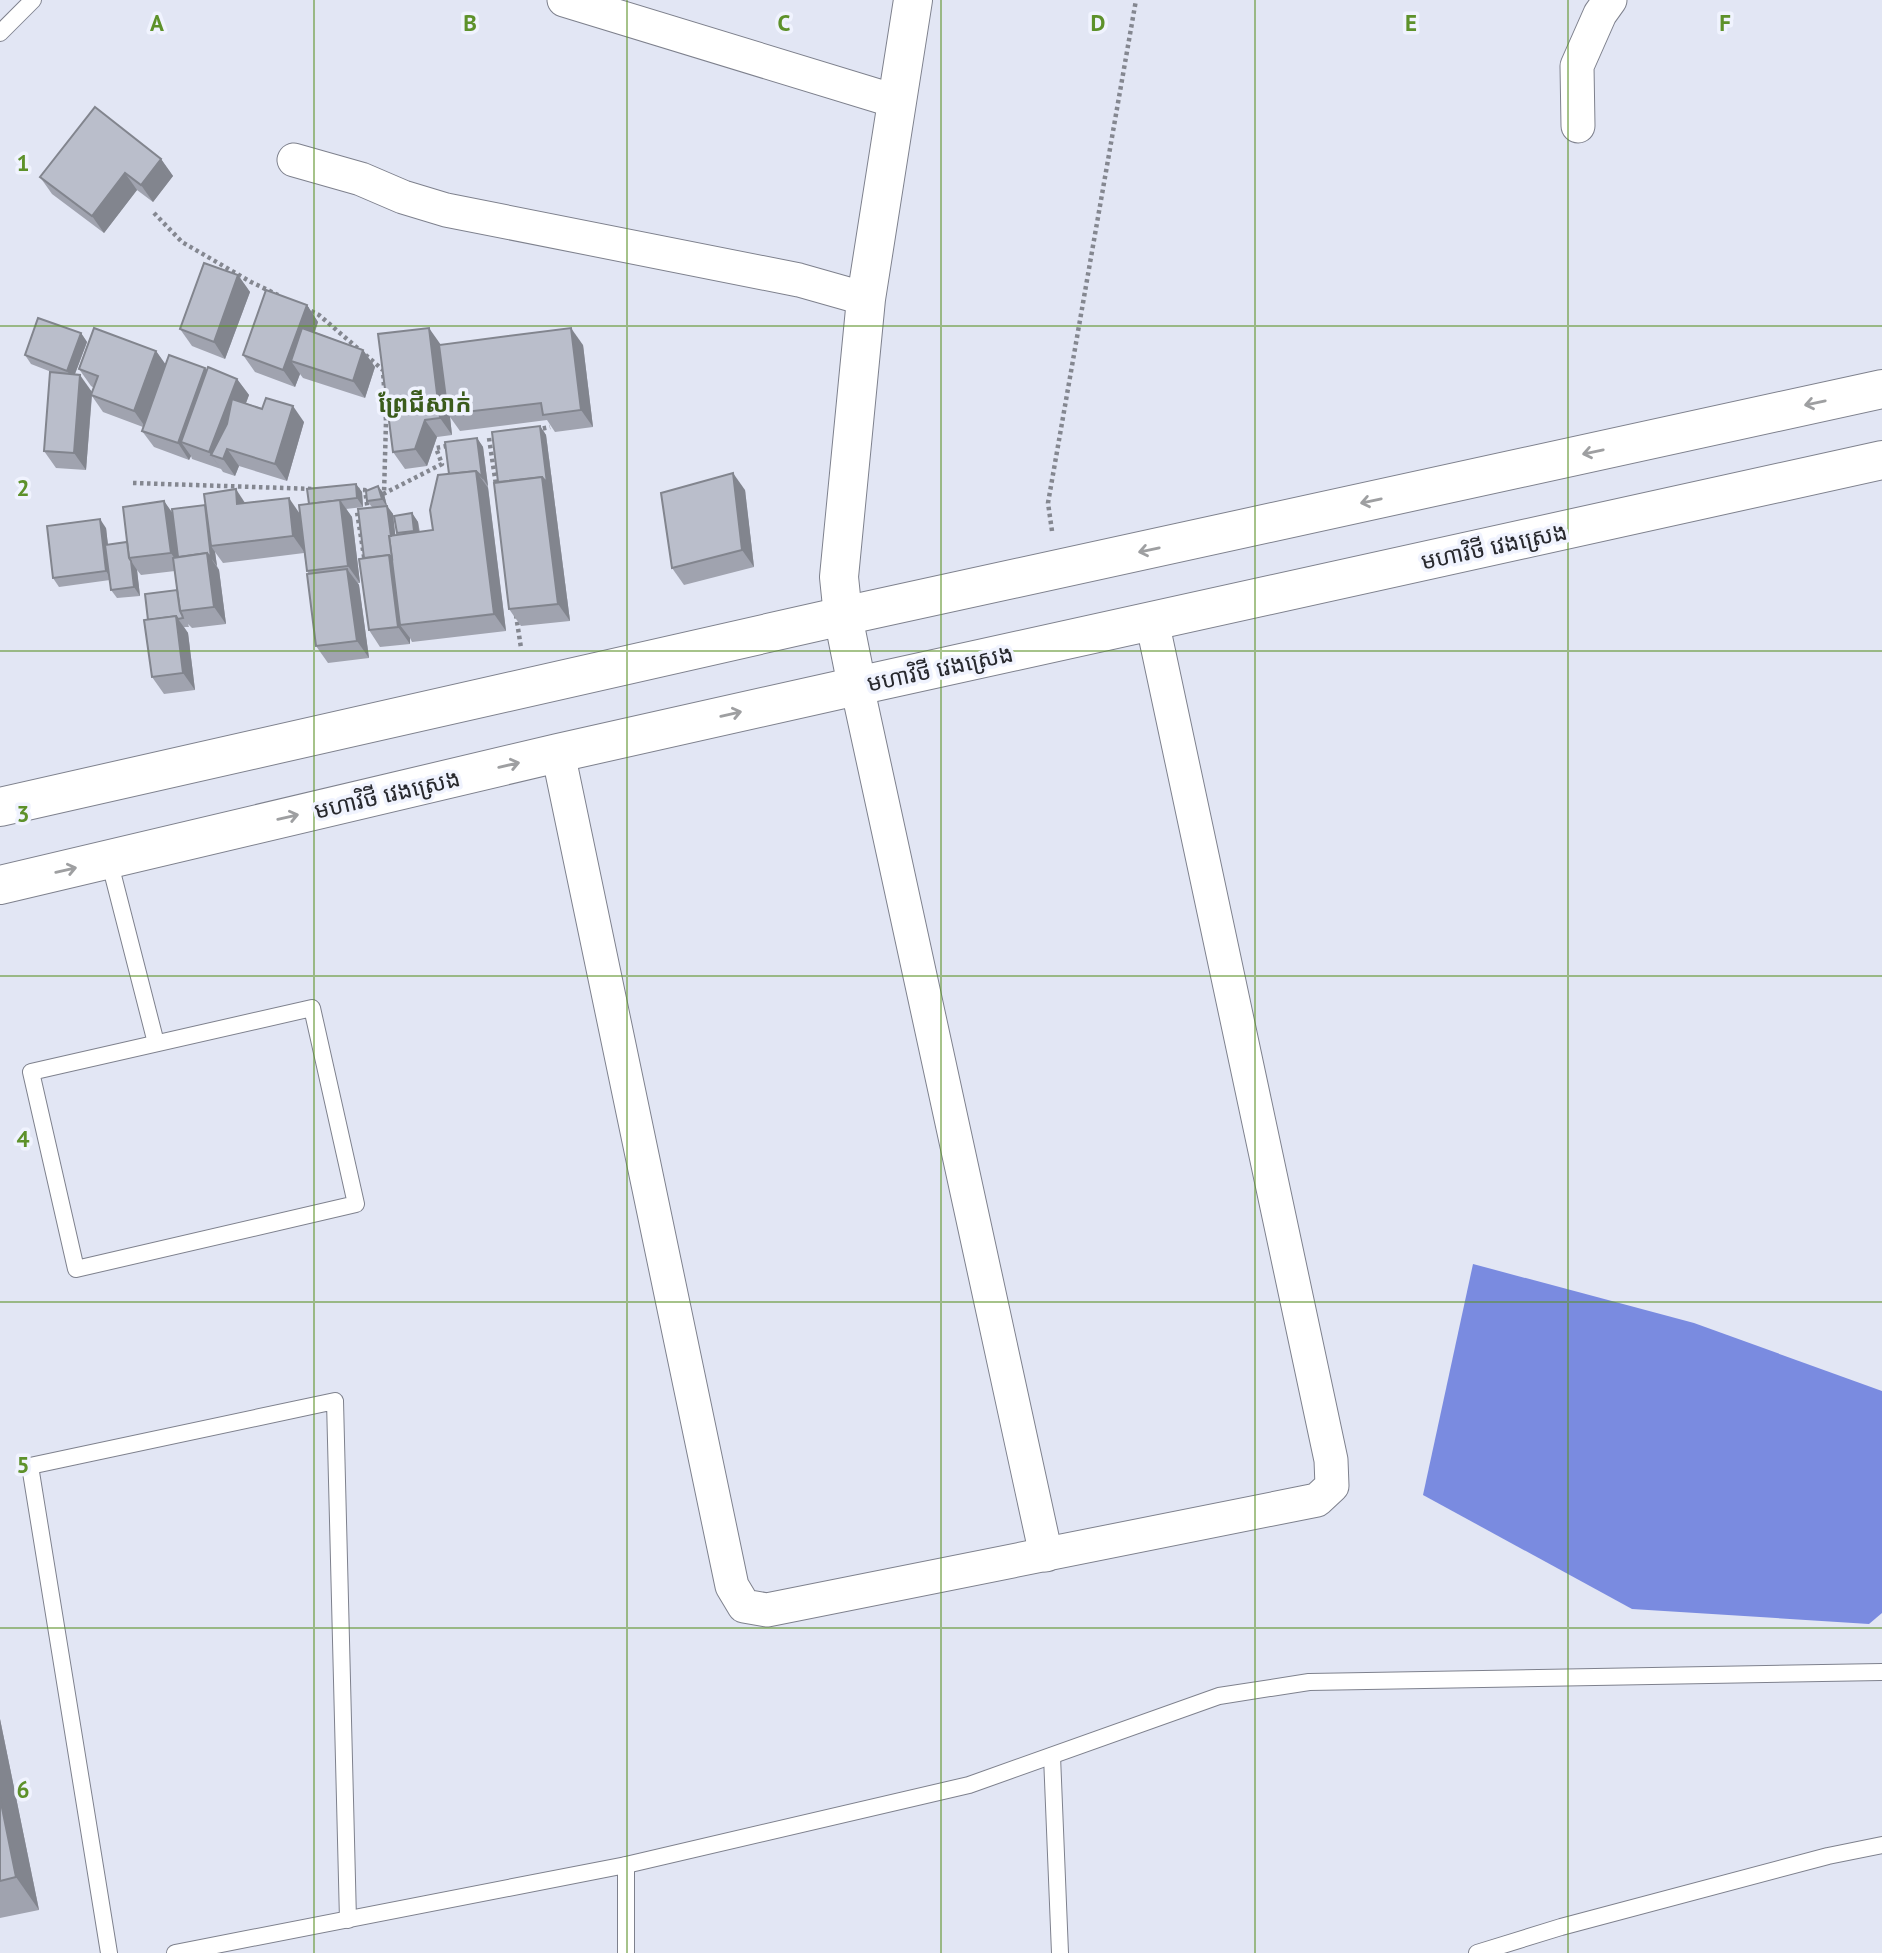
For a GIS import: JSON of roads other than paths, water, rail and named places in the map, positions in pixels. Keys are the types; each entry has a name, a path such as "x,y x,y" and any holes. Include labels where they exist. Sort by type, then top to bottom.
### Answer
{"main road":[{"path":"857,686 843,616 839,577 866,299 913,0"},
{"path":"0,807 843,616 1882,389"},
{"name":"មហាវិថី វេងស្រេង","path":"0,886 558,753 1882,460"}],"street":[{"path":"564,0 898,102"},
{"path":"1578,126 1577,66 1600,14 1610,0"},
{"path":"293,160 361,179 403,197 446,210 799,280 866,299"},
{"path":"558,753 732,1586 744,1606 767,1610 1317,1500 1332,1486 1331,1460 1152,621"},
{"path":"857,686 1046,1555"}],"lane":[{"path":"0,33 33,0"},
{"path":"109,860 156,1043"},
{"path":"312,1008 356,1204 76,1269 31,1072 156,1043 312,1008"},
{"path":"109,1953 30,1466 335,1401 348,1920"},
{"path":"175,1953 626,1865 969,1786 1219,1696 1310,1682 1882,1672"},
{"path":"1052,1756 1060,1953"},
{"path":"1477,1953 1560,1927 1882,1845"},
{"path":"626,1865 626,1953"}],"water":[{"path":"1473,1264 1694,1323 1882,1391 1882,1613 1869,1624 1632,1609 1423,1495"}],"district":[{"name":"ព្រែជីសាក់","path":"425,403"}]}
